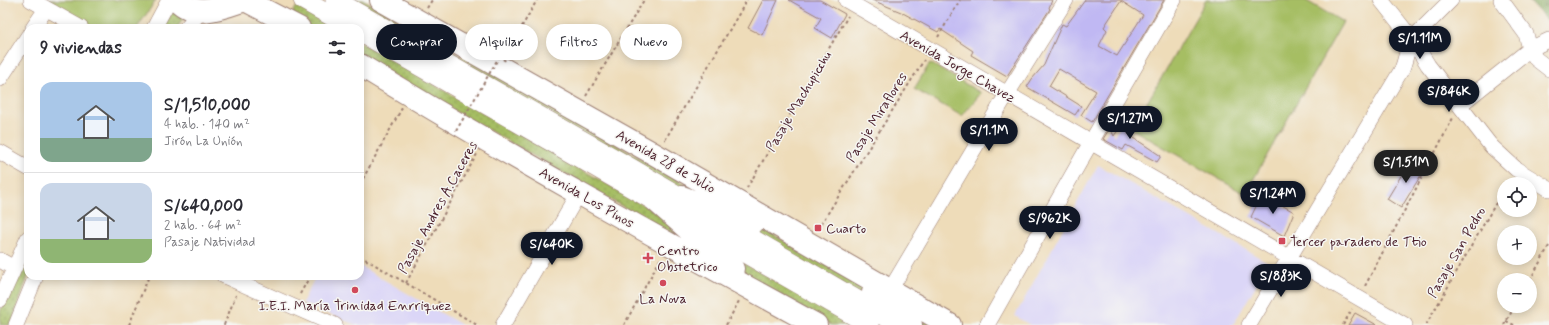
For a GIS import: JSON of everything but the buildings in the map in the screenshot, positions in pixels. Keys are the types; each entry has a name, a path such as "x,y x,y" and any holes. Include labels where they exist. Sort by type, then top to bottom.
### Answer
{"highway":[{"path":"177,0 190,9 201,11 215,10 245,0 291,24"},
{"name":"Avenida 28 de Julio","path":"381,0 465,42"},
{"name":"Avenida 28 de Julio","path":"501,60 577,110 950,325"},
{"name":"Avenida Los Pinos","path":"364,67 485,140 668,244 816,325"},
{"path":"682,197 743,220 803,240"},
{"path":"656,201 755,291"},
{"path":"836,259 911,325"},
{"path":"791,311 826,325"}],"main road":[{"path":"303,0 345,24"},
{"name":"Avenida 28 de Julio","path":"335,0 682,197 900,325"},
{"path":"364,34 870,325"}],"street":[{"path":"31,0 74,24"},
{"path":"156,24 169,0"},
{"path":"890,290 1007,94 1066,0"},
{"path":"987,325 1174,0"},
{"path":"1381,0 1412,39 1428,65 1492,146 1516,169 1548,186"},
{"path":"1249,325 1402,69 1407,58 1412,39 1451,0"},
{"path":"1501,0 1526,34 1530,49 1536,59 1549,69"},
{"name":"Avenida Jorge Chavez","path":"853,2 930,50 1405,325"},
{"path":"37,24 46,9"},
{"path":"190,24 201,11"},
{"path":"1460,105 1530,49 1549,40"},
{"path":"0,79 24,42"},
{"path":"0,152 24,166"},
{"path":"503,325 579,193"},
{"path":"0,300 24,247"},
{"path":"0,260 14,268"},
{"path":"16,325 34,280"},
{"path":"232,280 336,325"}],"path":[{"path":"522,24 537,0"},
{"path":"577,110 644,0"},
{"path":"656,155 747,0"},
{"name":"Pasaje Miraflores","path":"803,240 930,50 960,0"},
{"name":"Pasaje Machupicchu","path":"738,203 853,2"},
{"path":"456,131 498,60"},
{"path":"364,177 409,95"},
{"path":"1343,325 1359,298 1460,105"},
{"name":"Pasaje Andres A.Caceres","path":"406,283 485,140"},
{"name":"Pasaje San Pedro","path":"1426,325 1497,201"},
{"path":"624,325 668,244"},
{"path":"1534,273 1549,246"},
{"path":"364,258 477,325"},
{"path":"129,325 147,280"},
{"path":"292,307 308,280"},
{"path":"224,325 240,284"},
{"path":"726,325 755,291"},
{"path":"1504,325 1510,313"},
{"path":"1506,321 1514,325"}],"shaded area":[{"path":"1098,165 1269,263 1233,325 1030,325 1015,316"},
{"name":"I.E.I. María Trinidad Enrriquez","path":"364,268 462,325 356,325 302,303 314,280 364,280"}],"green space":[{"path":"39,0 156,0 140,24 83,24"},
{"path":"346,0 364,0 406,24 388,24"},
{"path":"1206,0 1305,0 1343,22 1245,194 1132,129"},
{"path":"1528,0 1549,0 1549,22"},
{"path":"297,6 328,24 304,24 291,16"},
{"path":"173,11 183,18 179,24 165,24"},
{"path":"364,44 376,51 376,60 391,60 852,325 831,325 364,59"},
{"path":"457,53 465,58 465,60 469,60 931,325 910,325 450,60 457,60"},
{"path":"930,63 981,93 962,116 914,89"},
{"path":"24,256 24,280 27,280 11,325 0,325 0,312"}],"place":[{"name":"Cuarto","path":"818,228"},
{"name":"Tercer paradero de Ttio","path":"1282,241"},
{"name":"Centro Obstetrico","path":"648,258"},
{"name":"La Nova","path":"663,283"},
{"name":"I.E.I. María Trinidad Enrriquez","path":"355,290"}]}
